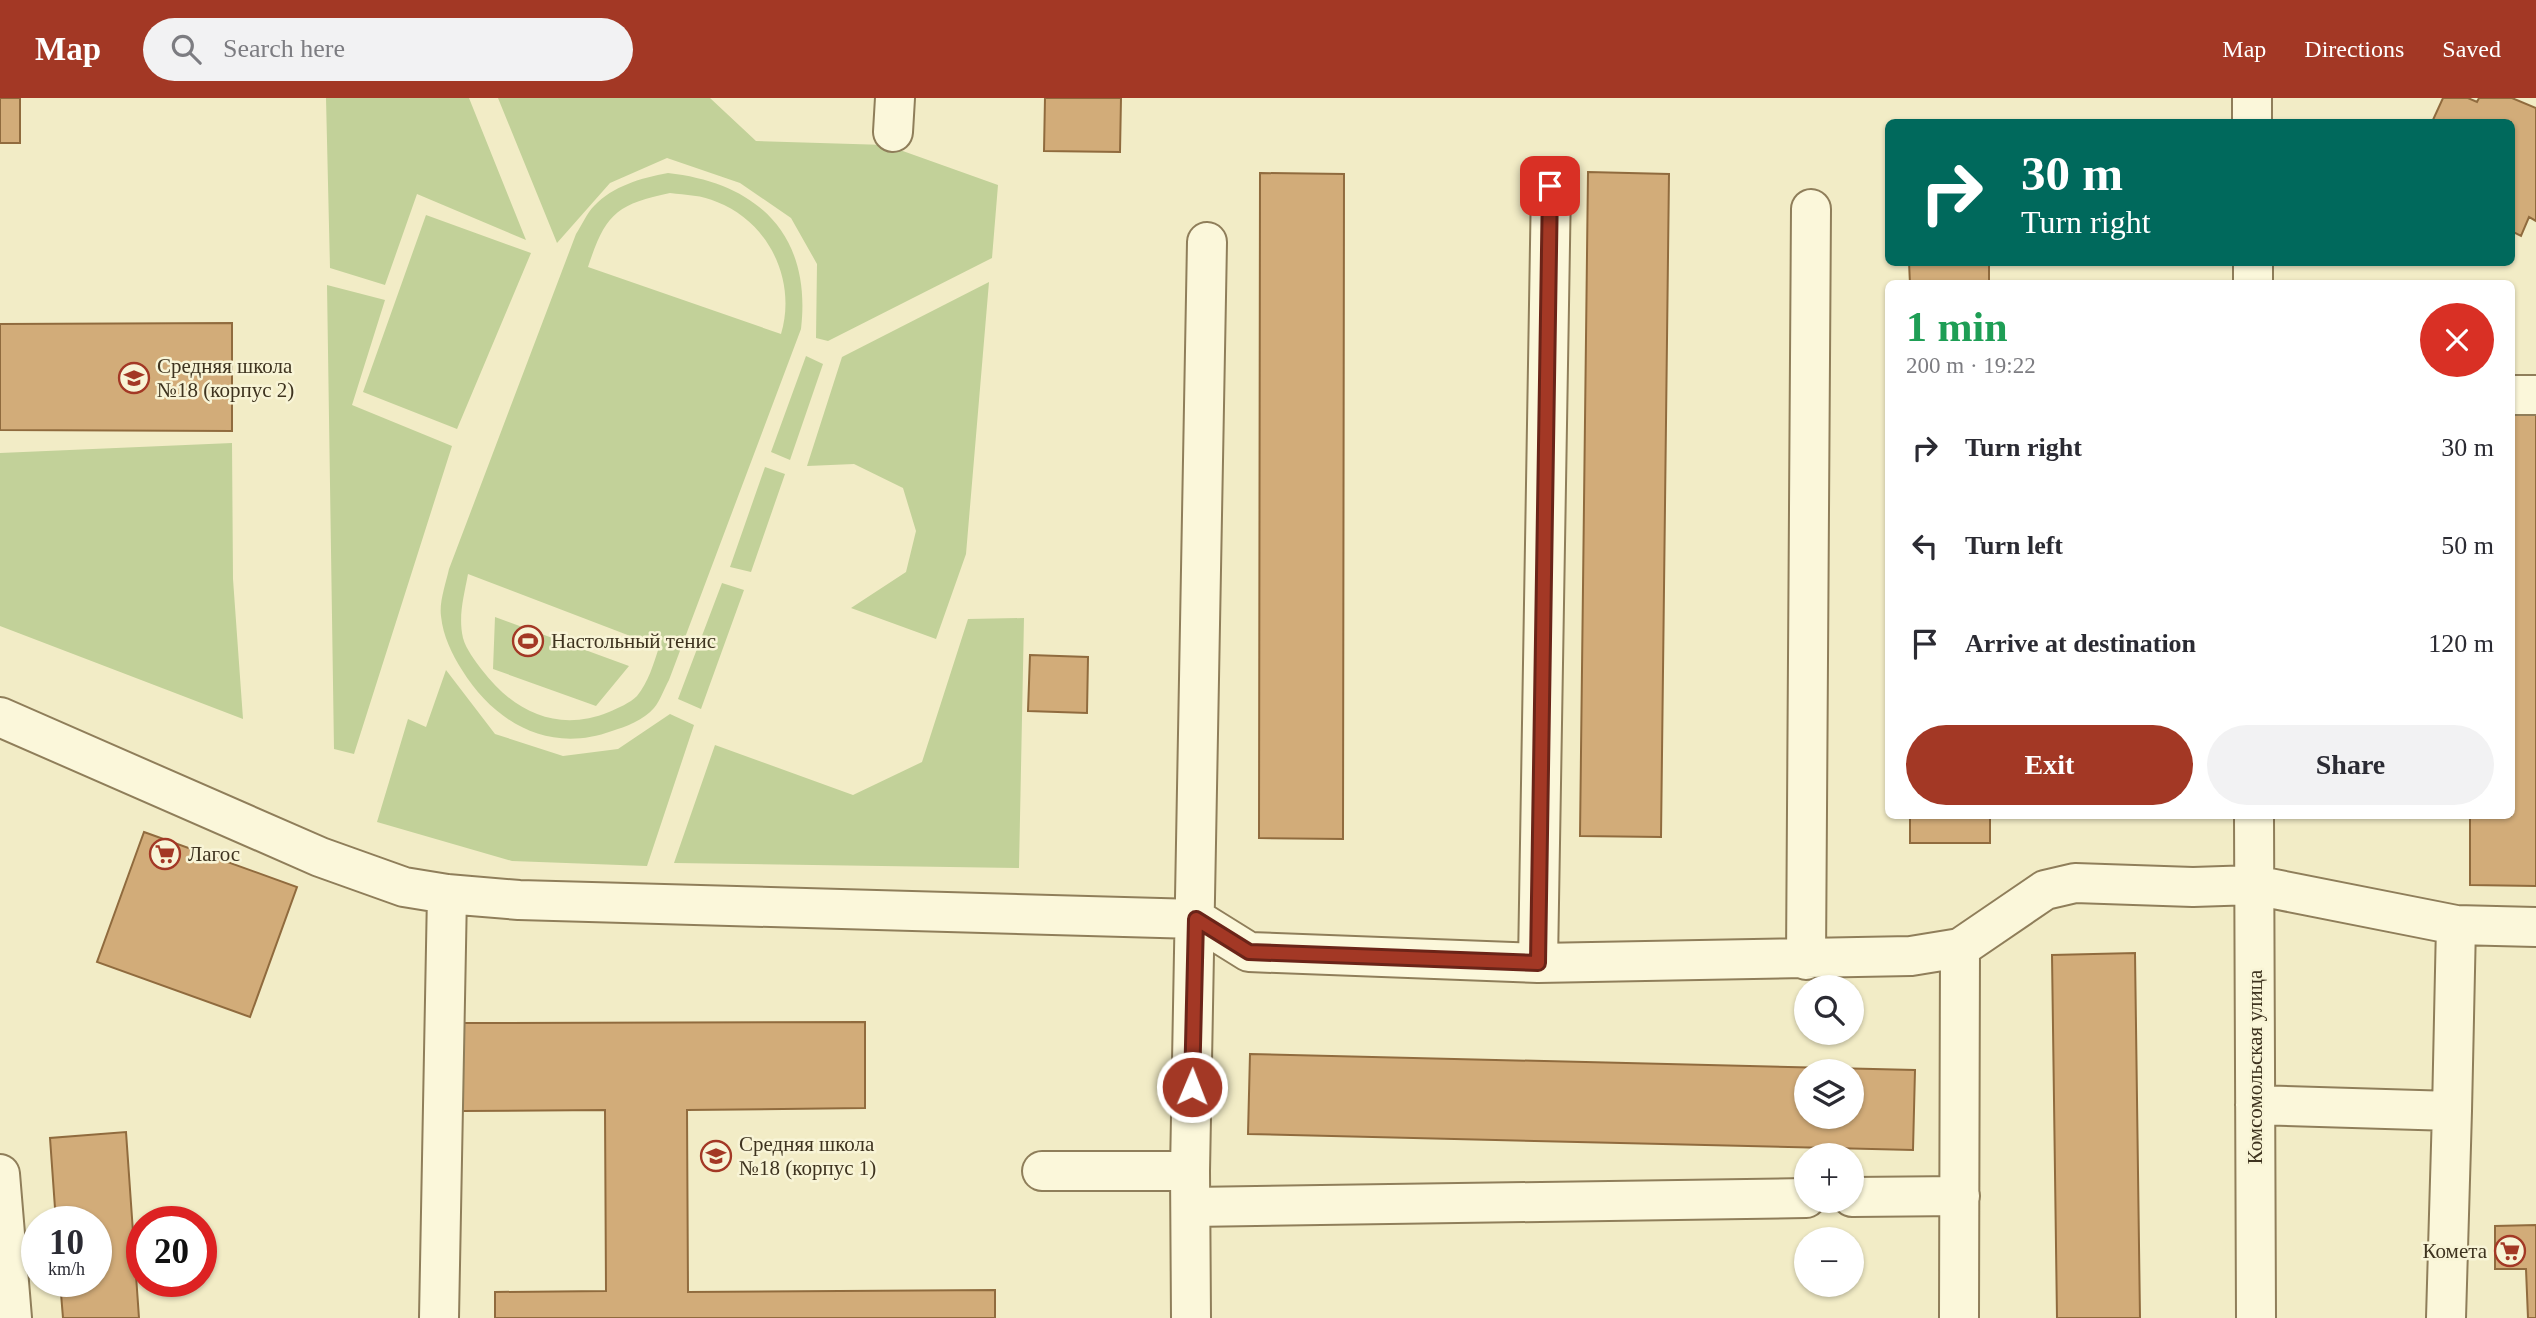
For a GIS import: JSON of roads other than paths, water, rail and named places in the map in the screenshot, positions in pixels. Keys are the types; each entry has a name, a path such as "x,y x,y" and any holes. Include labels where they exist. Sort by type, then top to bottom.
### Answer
{"street":[{"path":"2252,98 2252,119"},
{"path":"1538,963 1550,186"},
{"path":"1806,960 1811,209"},
{"path":"1191,1318 1207,242"},
{"path":"2515,395 2536,395"},
{"path":"1,724 320,857 404,887 447,894 533,901 1196,919 1249,952 1538,963 1911,956 1961,947 2045,890 2075,883 2193,887 2254,885 2456,925 2536,927"},
{"name":"Комсомольская улица","path":"2254,819 2256,1318"},
{"path":"439,1318 447,894"},
{"path":"2446,1318 2456,925"},
{"path":"1959,1318 1961,947"},
{"path":"2255,1105 2452,1111"},
{"path":"1042,1171 1191,1189 1794,1198"},
{"path":"0,1174 12,1318"},
{"path":"1864,1197 1960,1196"}],"place":[{"name":"Средняя школа №18 (корпус 2)","path":"134,378"},
{"name":"Настольный тенис","path":"528,641"},
{"name":"Лагос","path":"165,854"},
{"name":"Средняя школа №18 (корпус 1)","path":"716,1156"},
{"name":"Комета","path":"2510,1251"}]}
